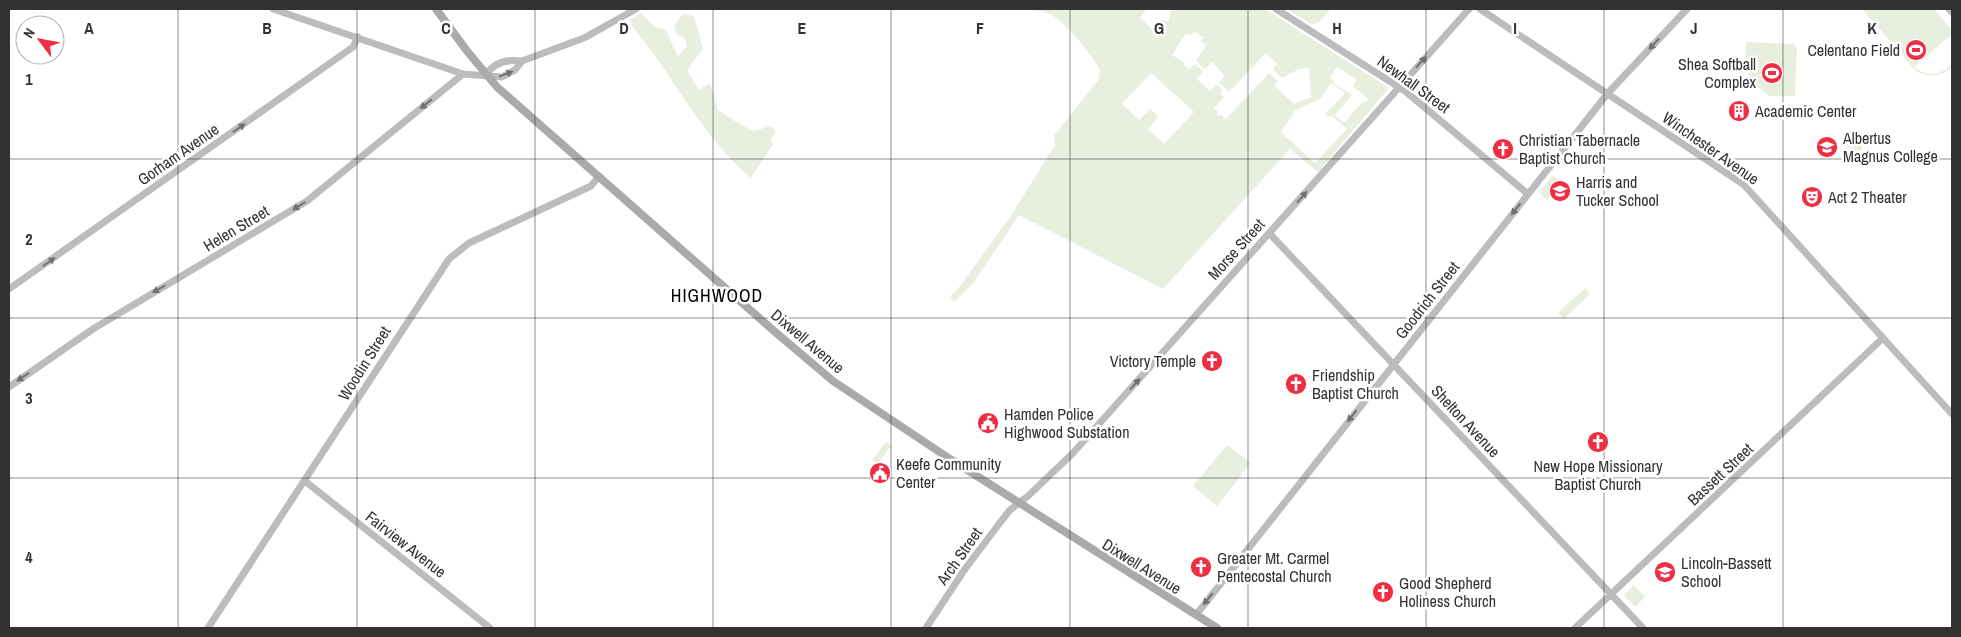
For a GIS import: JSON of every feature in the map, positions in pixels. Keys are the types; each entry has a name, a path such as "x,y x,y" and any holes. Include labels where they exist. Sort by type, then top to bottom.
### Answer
{"main road":[{"path":"273,9 463,74 496,77 507,75 515,70 522,61"},
{"name":"Dixwell Avenue","path":"436,9 486,75 509,98 833,381 1019,503 1217,628"},
{"path":"486,75 497,64 509,61 522,61 584,38 636,9"},
{"name":"Newhall Street","path":"1276,9 1399,87 1528,194"},
{"name":"Morse Street","path":"1019,503 1085,440 1469,9"},
{"name":"Winchester Avenue","path":"1480,9 1743,184 1952,414"},
{"name":"Goodrich Street","path":"1196,615 1608,93 1687,9"},
{"name":"Gorham Avenue","path":"9,289 353,46 358,38"},
{"name":"Helen Street","path":"9,387 93,329 306,201 463,74"},
{"name":"Woodin Street","path":"208,628 449,259 469,243 591,186 599,176"},
{"name":"Shelton Avenue","path":"1270,233 1643,628"},
{"name":"Bassett Street","path":"1575,628 1883,338"},
{"name":"Fairview Avenue","path":"305,481 490,628"},
{"name":"Arch Street","path":"926,628 977,551 1002,520 1019,503"}],"green space":[{"path":"1026,9 1147,9 1140,18 1156,33 1162,20 1168,21 1172,9 1265,9 1389,88 1318,172 1290,149 1163,289 1019,215 974,282 954,302 950,297 1010,217 1055,145 1054,136 1098,80 1100,69 1085,47 1059,20 1050,14","holes":["1194,32 1203,37 1201,41 1206,45 1196,61 1205,69 1212,62 1225,76 1219,82 1229,92 1266,53 1277,64 1273,69 1282,78 1299,69 1309,68 1311,97 1294,104 1274,85 1278,81 1269,73 1226,119 1220,114 1218,116 1218,112 1214,108 1224,97 1220,93 1223,90 1217,85 1210,91 1197,79 1203,71 1195,64 1189,69 1184,65 1185,63 1172,55 1186,33 1191,35","1337,67 1357,80 1353,86 1368,99 1365,103 1363,101 1344,123 1335,115 1352,95 1333,83 1334,81 1330,78","1151,73 1194,112 1164,144 1148,129 1158,117 1150,109 1139,120 1122,104","1331,83 1345,93 1325,114 1329,117 1331,115 1347,129 1315,163 1281,131 1293,115 1293,111 1320,99"]},
{"path":"1287,9 1331,9 1318,23 1311,24"},
{"name":"Celentano Field","path":"1862,9 1934,9 1952,30 1952,34 1914,67 1929,74 1934,74 1944,71 1952,63 1952,67 1940,75 1926,75 1916,71"},
{"path":"641,13 655,27 666,30 678,57 687,46 684,37 677,35 674,26 683,14 694,16 703,49 687,70 699,90 710,83 718,110 754,131 770,126 776,131 770,141 773,144 751,178 723,150 687,104 629,20"},
{"name":"Shea Softball Complex","path":"1746,42 1794,44 1797,48 1795,96 1770,96 1754,84 1745,67"},
{"path":"1853,136 1863,148 1856,155 1845,143"},
{"path":"1553,175 1562,183 1547,200 1539,193"},
{"path":"1585,288 1590,294 1564,319 1558,313"},
{"path":"886,442 893,447 892,449 889,448 878,464 872,460"},
{"path":"1227,445 1251,463 1217,506 1193,486"},
{"path":"1634,585 1645,597 1635,607 1624,595"}],"place":[{"name":"Celentano Field","path":"1916,50"},
{"name":"Shea Softball Complex","path":"1772,73"},
{"name":"Academic Center","path":"1739,111"},
{"name":"Albertus Magnus College","path":"1827,147"},
{"name":"Christian Tabernacle Baptist Church","path":"1503,149"},
{"name":"Harris and Tucker School","path":"1560,191"},
{"name":"Act 2 Theater","path":"1812,197"},
{"name":"Victory Temple","path":"1212,361"},
{"name":"Friendship Baptist Church","path":"1296,384"},
{"name":"Hamden Police Highwood Substation","path":"988,423"},
{"name":"New Hope Missionary Baptist Church","path":"1598,442"},
{"name":"Keefe Community Center","path":"880,473"},
{"name":"Greater Mt. Carmel Pentecostal Church","path":"1201,567"},
{"name":"Lincoln-Bassett School","path":"1665,572"},
{"name":"Good Shepherd Holiness Church","path":"1383,592"}],"district":[{"name":"HIGHWOOD","path":"717,295"}]}
